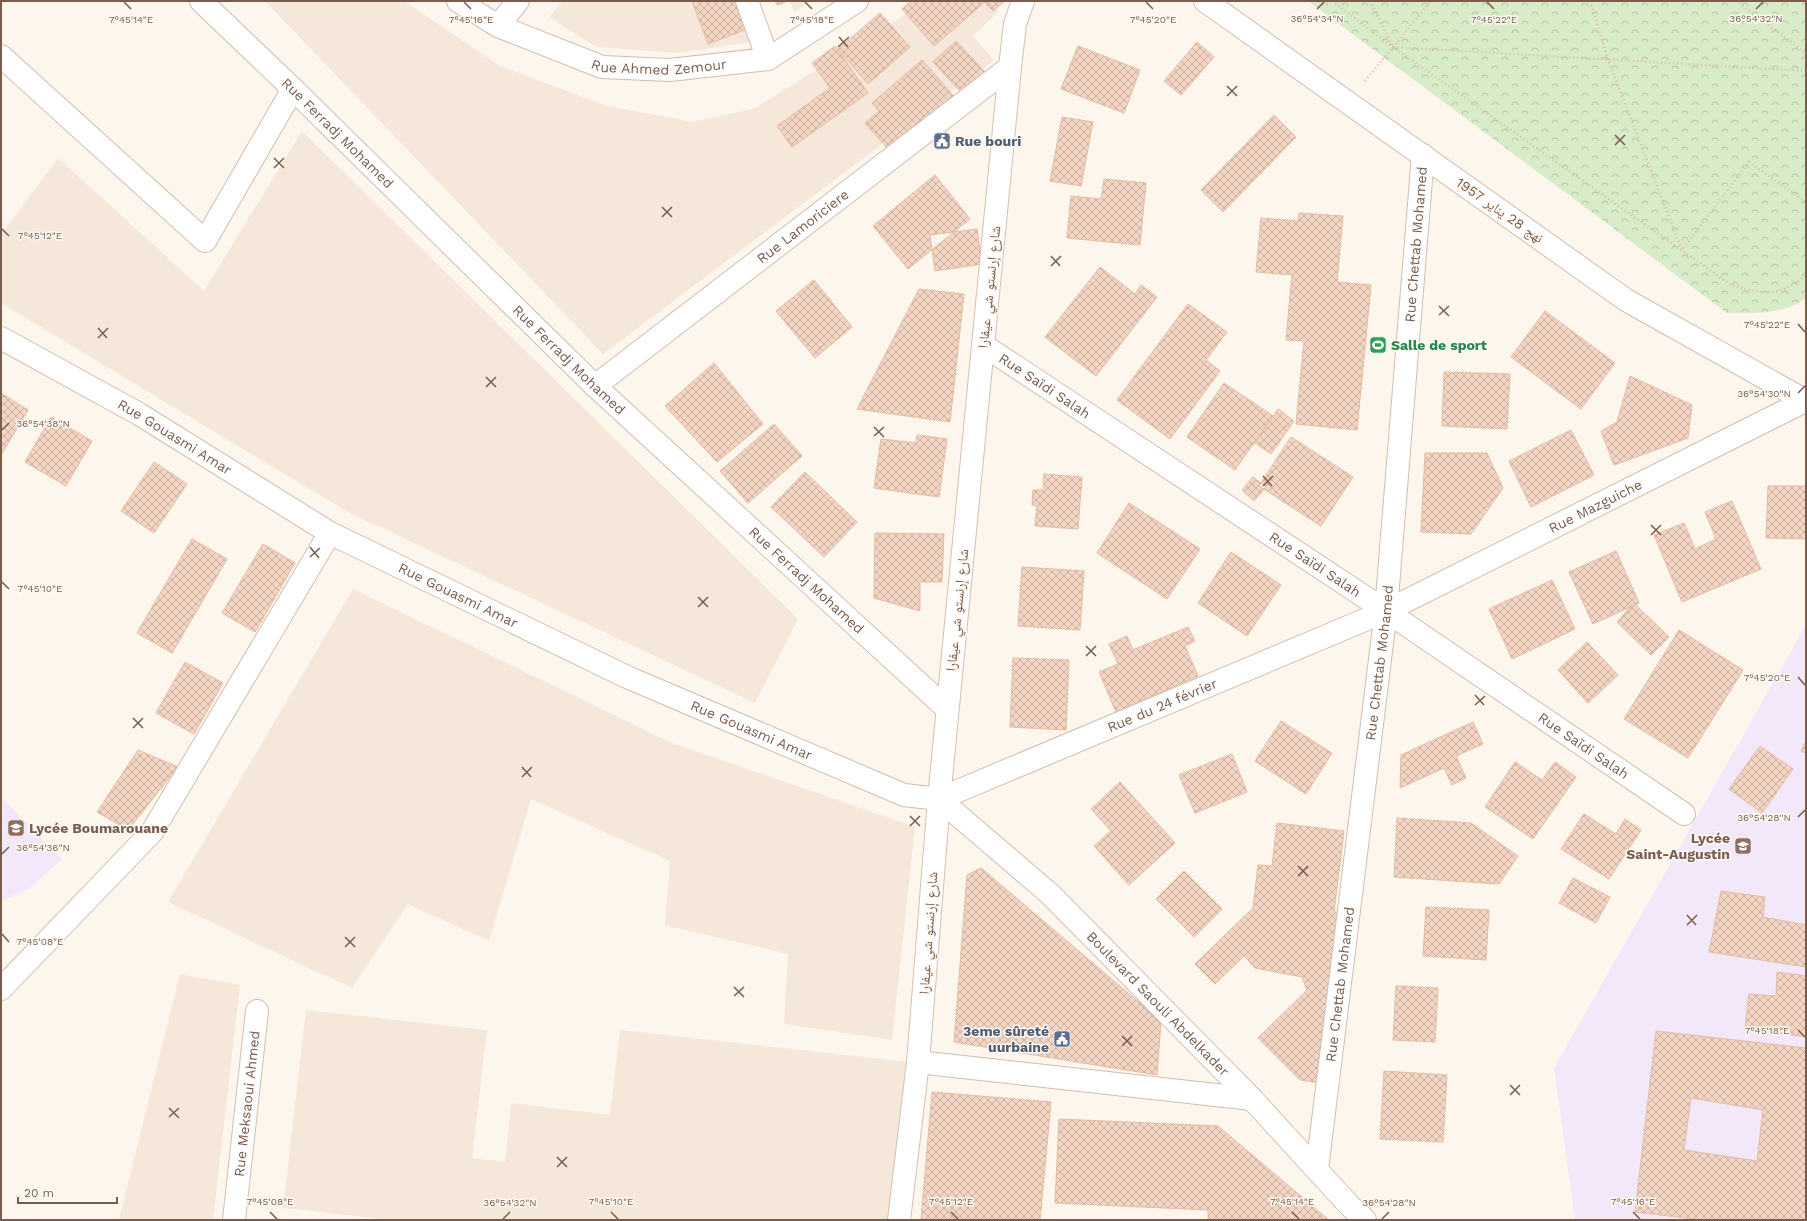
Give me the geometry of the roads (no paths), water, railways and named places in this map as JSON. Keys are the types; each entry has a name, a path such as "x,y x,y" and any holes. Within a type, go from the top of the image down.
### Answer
{"street":[{"name":"Rue Ferradj Mohamed","path":"201,1 294,90 595,386 948,709"},
{"name":"Rue Ahmed Zemour","path":"458,1 498,26 602,67 670,70 768,59 857,1"},
{"path":"498,26 518,1"},
{"path":"747,1 768,59"},
{"name":"شارع إرنستو شي عيفارا","path":"899,1220 918,1062 939,799 1010,67 1015,24 1023,1"},
{"name":"نهج 28 يناير 1957","path":"1205,1 1626,300 1806,401"},
{"path":"1,56 206,241 294,90"},
{"name":"Rue Lamoriciere","path":"595,386 1010,67"},
{"name":"Rue Chettab Mohamed","path":"1317,1169 1386,611 1423,155"},
{"name":"Rue Gouasmi Amar","path":"1,338 139,414 330,533 628,677 904,795 939,799"},
{"name":"Rue Saïdi Salah","path":"983,345 1386,611 1684,814"},
{"name":"Rue Mazguiche","path":"1386,611 1806,401"},
{"path":"1,989 152,832 330,533"},
{"name":"Rue du 24 février","path":"939,799 1386,611"},
{"name":"Boulevard Saouli Abdelkader","path":"939,799 1050,894 1252,1099 1317,1169 1348,1212 1365,1220"},
{"name":"Rue Meksaoui Ahmed","path":"234,1220 257,1011"},
{"path":"918,1062 1252,1099"}],"place":[{"name":"Rue bouri","path":"942,141"},
{"name":"Salle de sport","path":"1378,345"},
{"name":"Lycée Boumarouane","path":"16,828"},
{"name":"Lycée Saint-Augustin","path":"1743,846"},
{"name":"3eme sûreté uurbaine","path":"1062,1039"}]}
